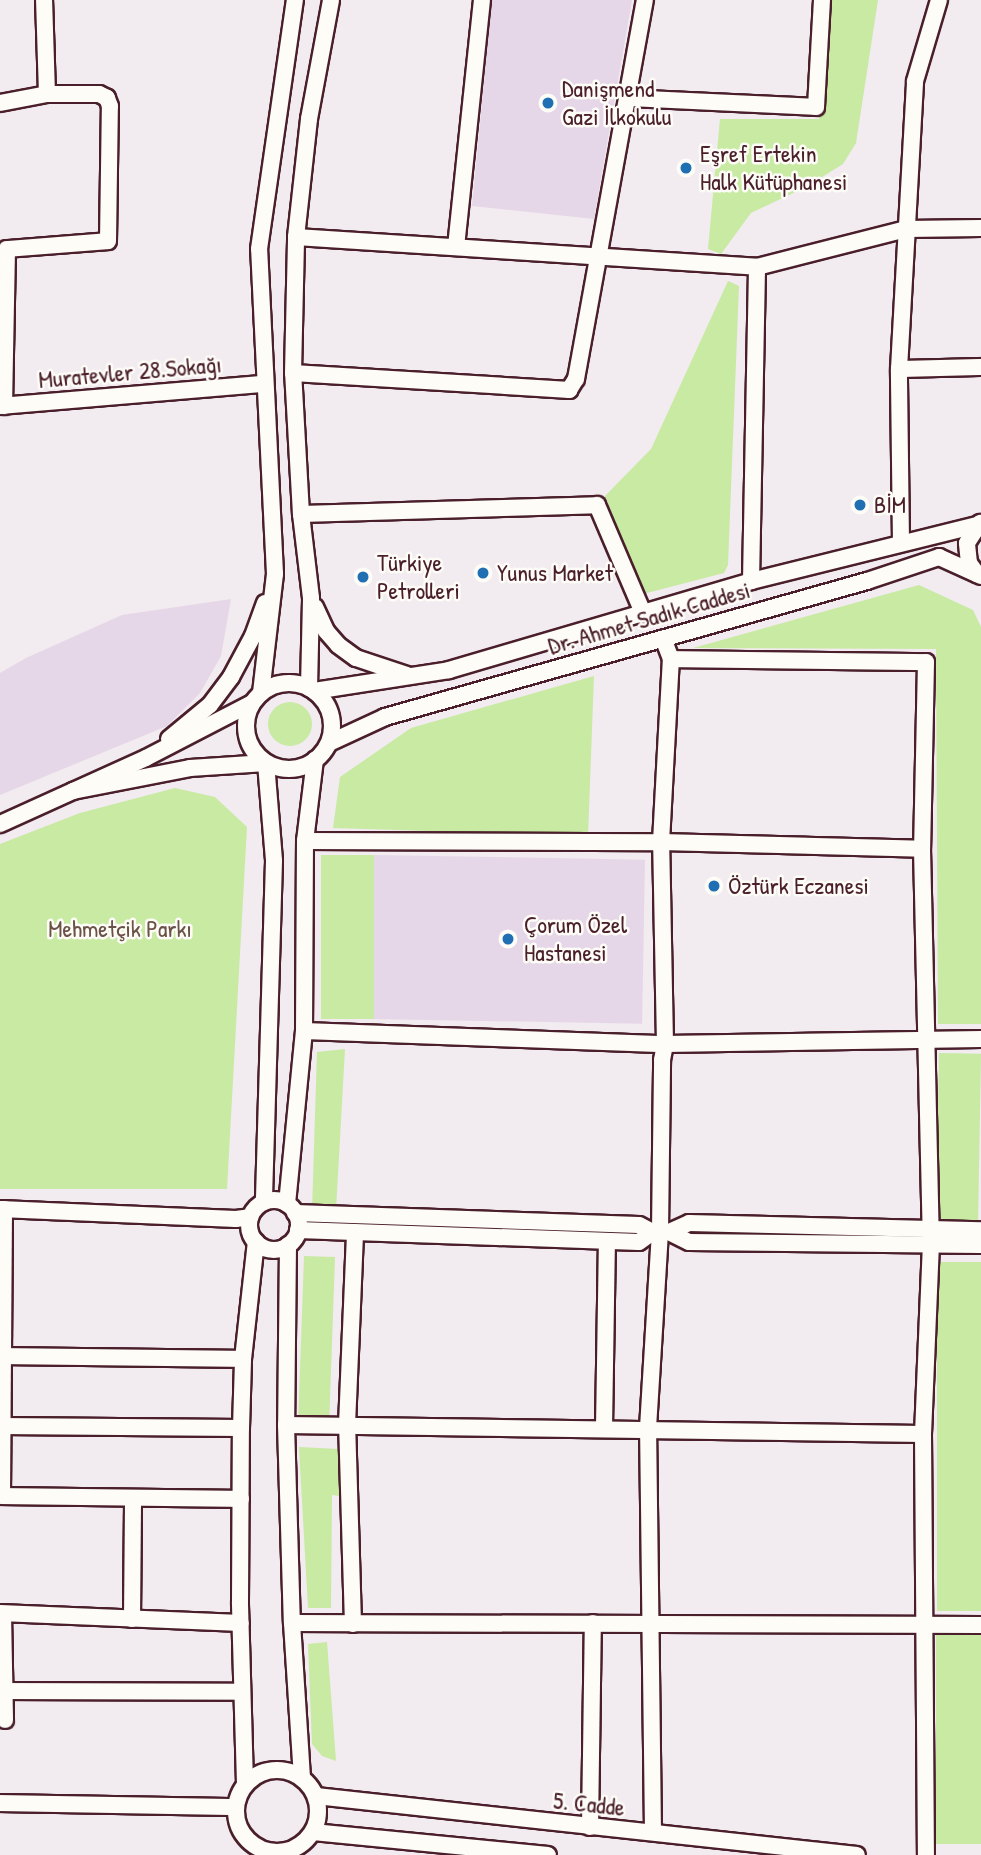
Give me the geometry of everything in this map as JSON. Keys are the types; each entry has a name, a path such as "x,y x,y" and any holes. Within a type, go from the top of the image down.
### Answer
{"street":[{"path":"44,0 47,94"},
{"path":"264,1202 274,860 266,763 251,747 246,725 257,698 275,574 259,249 295,0"},
{"path":"311,690 311,598 301,514 293,373 296,237 309,118 331,0"},
{"path":"456,247 482,0"},
{"path":"293,373 569,390 576,379 645,0"},
{"path":"628,98 816,107 822,0"},
{"path":"901,543 899,369 915,81 939,0"},
{"path":"0,103 47,94 99,94 107,98 110,106 108,241 4,249 2,406"},
{"path":"296,237 757,267 906,229 981,228"},
{"path":"751,582 757,267"},
{"path":"899,369 981,366"},
{"name":"Muratevler 28.Sokağı","path":"2,406 264,384"},
{"path":"301,514 597,505 643,613"},
{"path":"311,690 449,670 751,582 979,524"},
{"path":"979,524 967,543 969,563 979,575"},
{"name":"Dr. Ahmet Sadık Caddesi","path":"329,743 385,717 867,581 939,556 979,575"},
{"path":"146,758 210,705 231,677 253,636 275,574"},
{"path":"311,598 326,631 338,645 356,659 412,677"},
{"path":"653,1832 648,1428 660,1232 662,1059 665,1044 661,842 671,660 663,638"},
{"path":"671,660 926,662 922,849 930,1236 923,1434 926,1855"},
{"path":"0,824 73,791 146,758 279,684 299,685 311,690 322,699 331,720 329,743 315,760 291,769 266,763 190,768 73,791"},
{"path":"298,1230 291,1209 304,1031 305,841 315,760"},
{"path":"305,841 661,842 922,849"},
{"path":"304,1031 665,1044 981,1039"},
{"path":"240,1499 2,1496 2,1209 236,1219 250,1217 264,1202 276,1200 291,1209 639,1225 660,1232"},
{"path":"245,1784 266,1770 290,1771 302,1777 317,1796 319,1808 313,1832 294,1852 248,1848 236,1819 236,1807 245,1784 240,1499 243,1359 256,1242 250,1230 250,1217"},
{"path":"298,1230 639,1242 689,1223 930,1236 981,1245"},
{"path":"298,1230 288,1245 286,1425 292,1623 302,1777"},
{"path":"930,1236 981,1230"},
{"path":"353,1624 347,1425 355,1234"},
{"path":"604,1428 607,1241"},
{"path":"256,1242 272,1250 288,1245"},
{"path":"3,1356 243,1359"},
{"path":"286,1425 648,1428 923,1434"},
{"path":"1,1426 241,1428"},
{"path":"132,1619 133,1498"},
{"path":"5,1720 2,1614 241,1623"},
{"path":"292,1623 981,1625"},
{"path":"590,1827 593,1623"},
{"path":"5,1691 242,1692"},
{"name":"5. Cadde","path":"317,1796 857,1855"},
{"path":"0,1803 236,1807"},
{"path":"313,1832 392,1847 548,1855"}],"shaded area":[{"name":"Danişmend Gazi İlkokulu","path":"492,0 632,0 594,219 472,206"},
{"path":"231,599 221,656 200,693 167,726 0,795 0,673 26,658 122,615"},
{"name":"Çorum Özel Hastanesi","path":"374,855 645,860 642,1024 371,1019"}],"green space":[{"path":"831,0 878,0 856,143 843,164 806,187 751,213 721,254 708,249 720,119 819,119"},
{"path":"728,281 739,286 728,565 724,573 643,594 605,496 651,449"},
{"path":"919,585 973,610 981,627 981,1024 938,1024 936,649 693,648"},
{"path":"594,676 588,836 333,828 340,777 411,728"},
{"path":"290,702 305,709 312,724 305,739 290,746 275,739 268,724 275,709"},
{"name":"Mehmetçik Parkı","path":"175,788 215,797 247,827 227,1189 0,1189 0,844 80,813"},
{"path":"321,855 374,855 374,1019 321,1019"},
{"path":"345,1049 336,1210 312,1211 317,1052"},
{"path":"939,1053 981,1054 978,1222 936,1221"},
{"path":"304,1256 335,1257 329,1418 298,1417"},
{"path":"937,1262 981,1262 981,1611 937,1611"},
{"path":"299,1447 339,1449 340,1496 332,1495 331,1608 308,1608"},
{"path":"936,1635 981,1635 981,1844 936,1844"},
{"path":"327,1642 336,1761 322,1756 312,1744 308,1644"}],"place":[{"name":"Danişmend Gazi İlkokulu","path":"548,103"},
{"name":"Eşref Ertekin Halk Kütüphanesi","path":"686,168"},
{"name":"BİM","path":"860,505"},
{"name":"Yunus Market","path":"483,573"},
{"name":"Türkiye Petrolleri","path":"363,577"},
{"name":"Öztürk Eczanesi","path":"714,886"},
{"name":"Çorum Özel Hastanesi","path":"508,939"}]}
